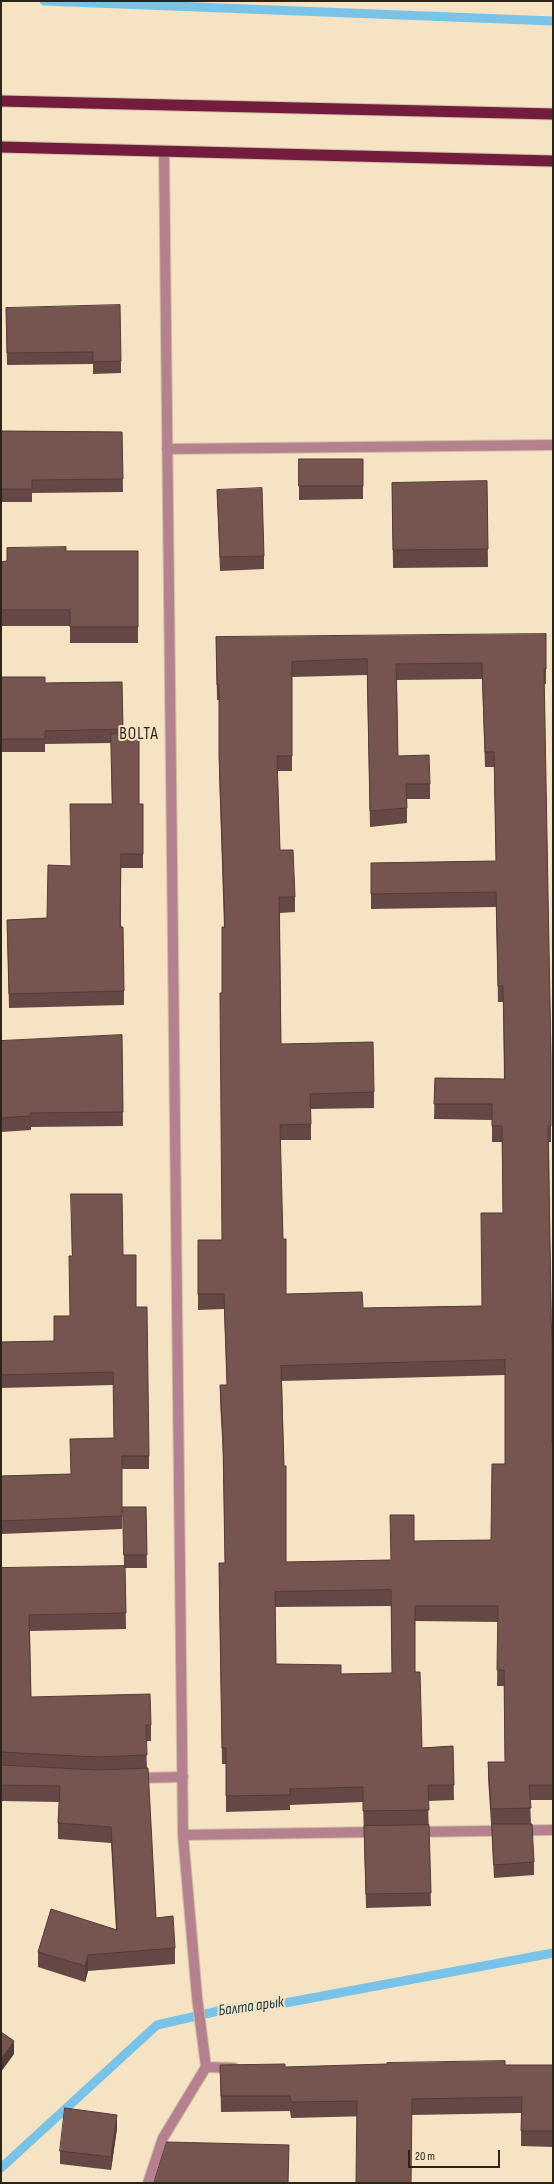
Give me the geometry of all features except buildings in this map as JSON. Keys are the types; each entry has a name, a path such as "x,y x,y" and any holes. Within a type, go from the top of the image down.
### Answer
{"highway":[{"path":"1,101 553,114"},
{"path":"1,147 553,161"}],"street":[{"path":"148,2183 163,2138 206,2067 197,1997 183,1835 164,151"},
{"path":"167,449 553,445"},
{"path":"128,1778 183,1777"},
{"path":"404,1832 553,1830"},
{"path":"183,1835 388,1832"},
{"path":"206,2067 245,2068"}],"waterway":[{"path":"44,1 553,21"},
{"name":"Балта арык","path":"1,2168 157,2025 227,2009 285,2003 553,1953"}],"district":[{"name":"BOLTA","path":"139,735"}]}
